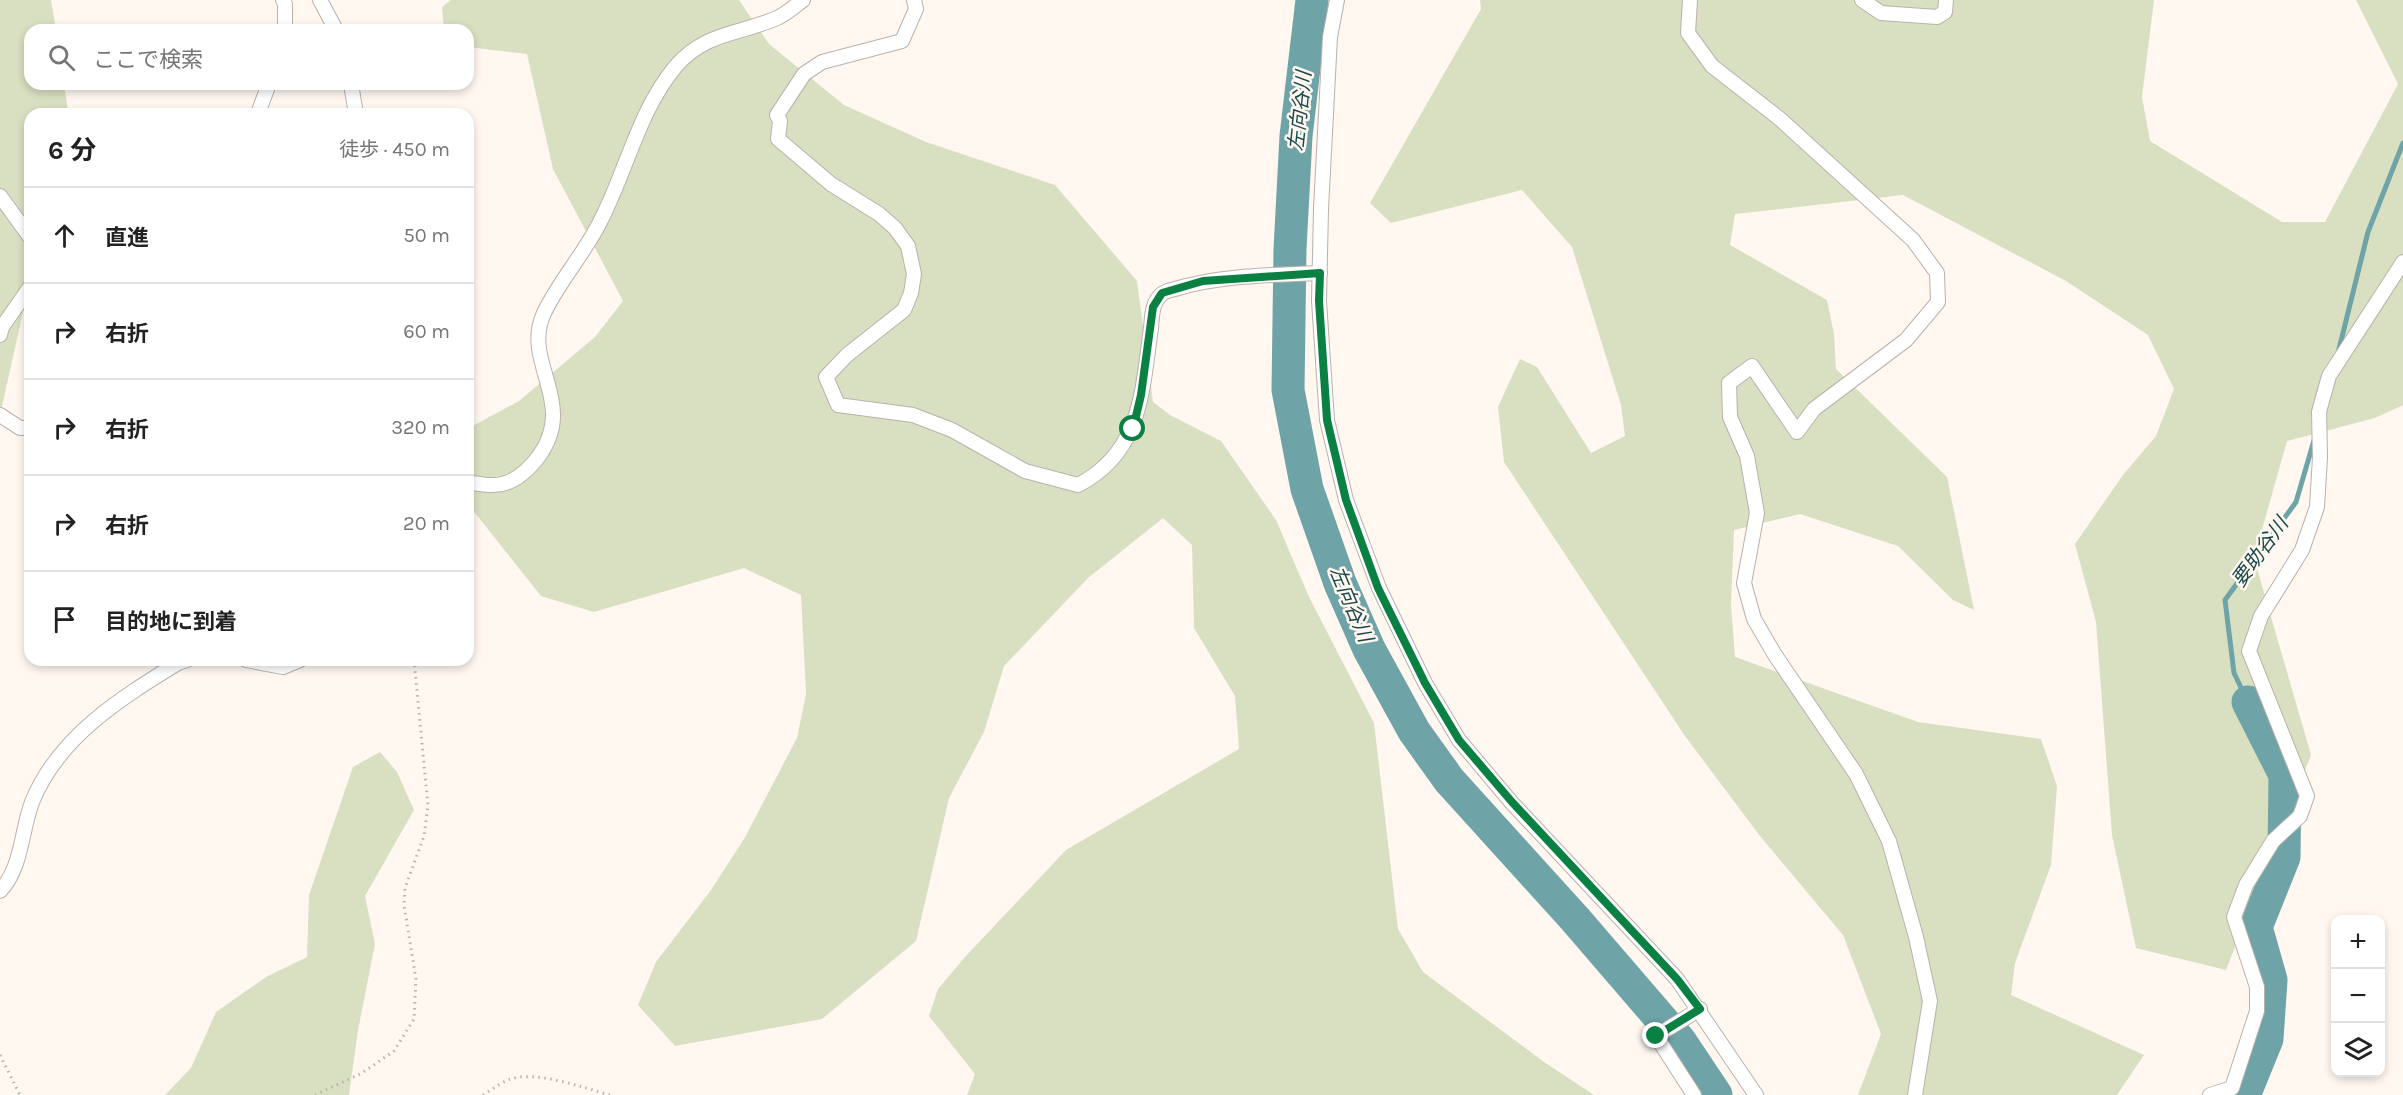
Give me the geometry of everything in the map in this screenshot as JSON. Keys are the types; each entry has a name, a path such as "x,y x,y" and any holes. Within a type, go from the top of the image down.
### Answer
{"street":[{"path":"283,0 285,24"},
{"path":"320,0 333,24"},
{"path":"474,484 492,485 515,481 534,463 549,443 554,402 537,340 543,314 601,221 657,92 678,64 708,40 779,18 803,0"},
{"path":"914,0 916,9 902,41 822,62 804,74 777,115 780,121 778,139 831,184 879,214 895,228 908,246 914,274 911,293 904,310 847,355 826,378 838,405 913,415 952,430 1025,471 1078,485 1095,476 1119,452 1133,429 1141,395 1153,307 1162,293 1203,281 1320,273"},
{"path":"1337,0 1330,48 1321,209 1319,301 1327,420 1346,500 1378,588 1425,683 1459,740 1512,802 1677,979 1700,1009 1756,1095"},
{"path":"1690,0 1688,33 1712,66 1780,118 1912,240 1937,273 1938,302 1906,340 1814,410 1797,432 1752,366 1730,383 1730,417 1747,456 1757,513 1744,583 1754,619 1775,655 1856,774 1889,841 1916,937 1930,1001 1915,1095"},
{"path":"1862,0 1881,13 1937,17 1945,12 1946,0"},
{"path":"260,108 267,90"},
{"path":"352,90 355,108"},
{"path":"0,196 24,229"},
{"path":"2210,1095 2232,1088 2257,1011 2257,987 2234,917 2246,885 2273,841 2300,816 2307,796 2249,651 2261,616 2302,550 2317,507 2320,457 2319,412 2329,376 2403,261"},
{"path":"0,335 2,327 24,296"},
{"path":"0,415 20,428 24,428"},
{"path":"0,891 11,879 32,803 48,771 71,741 122,697 173,666"},
{"path":"1694,1095 1656,1036 1700,1009"}],"path":[{"path":"315,1095 362,1073 393,1051 414,1019 416,979 404,905 405,888 424,836 428,806 415,666"},
{"path":"0,1055 20,1095"},
{"path":"483,1095 510,1079 535,1077 610,1095"}],"green space":[{"path":"0,0 51,0 55,24 24,24 24,90 65,90 68,108 24,108 24,308 0,415"},
{"path":"451,0 739,0 769,44 844,105 926,142 1055,185 1137,281 1153,402 1170,415 1221,441 1276,520 1309,597 1374,723 1398,929 1423,972 1544,1062 1594,1095 967,1095 975,1074 929,1016 938,989 965,957 1066,850 1239,749 1235,696 1194,628 1192,545 1163,518 1088,578 1004,666 984,732 949,798 916,941 822,1019 675,1046 638,1005 656,962 711,890 744,839 797,738 806,694 801,595 744,568 594,612 541,596 474,512 474,425 519,401 595,337 623,301 553,169 527,54 474,48 474,24 443,24 442,7"},
{"path":"1480,0 2154,0 2142,97 2150,141 2282,222 2325,222 2398,84 2356,0 2403,0 2403,405 2375,418 2287,441 2254,558 2311,755 2226,970 2136,948 2112,835 2096,622 2075,544 2123,475 2156,436 2174,389 2148,335 2066,281 1903,195 1735,214 1730,245 1827,300 1834,334 1836,369 1947,477 1974,610 1953,600 1898,546 1800,514 1734,530 1731,604 1735,657 1918,722 2041,739 2057,786 2051,865 2015,963 2011,995 2144,1055 2117,1095 1858,1095 1881,1034 1843,935 1760,836 1685,736 1504,462 1498,407 1520,359 1537,367 1591,453 1625,436 1621,405 1572,247 1522,190 1391,223 1370,203 1481,9"},
{"path":"380,752 397,772 414,810 365,896 375,944 358,1030 349,1095 165,1095 191,1068 216,1012 266,977 307,957 309,895 353,767"}],"waterway":[{"name":"左向谷川","path":"1312,0 1296,136 1290,249 1288,390 1307,489 1340,583 1369,649 1414,731 1449,780 1575,919 1680,1041 1716,1095"},
{"name":"要助谷川","path":"2338,353 2368,232 2403,143"},
{"name":"要助谷川","path":"2248,702 2234,673 2225,600 2296,502 2315,437"},
{"name":"要助谷川","path":"2242,1095 2245,1093 2267,1039 2271,980 2256,927 2284,857 2285,775 2248,702"}],"route":[{"path":"1133,429 1141,395 1153,307 1162,293 1203,281 1320,273 1319,301 1327,420 1346,500 1378,588 1425,683 1459,740 1512,802 1677,979 1700,1009 1656,1036"}]}
